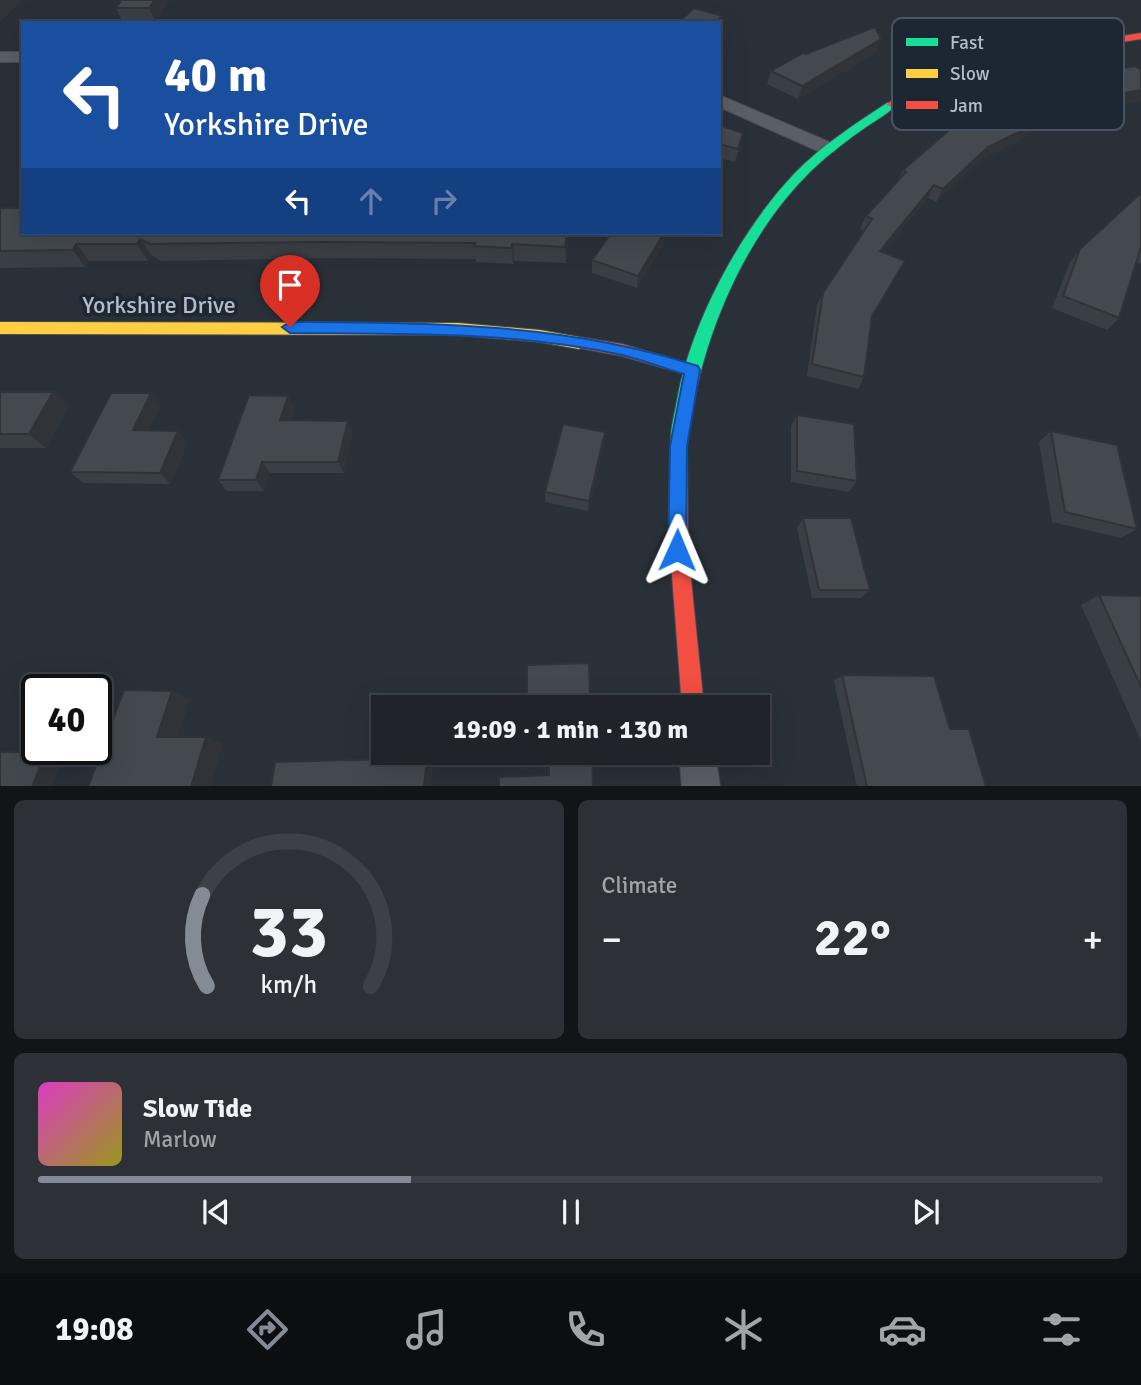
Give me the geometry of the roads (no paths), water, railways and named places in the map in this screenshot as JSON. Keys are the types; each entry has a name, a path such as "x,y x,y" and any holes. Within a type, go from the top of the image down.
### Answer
{"street":[{"path":"0,57 21,57"},
{"path":"721,101 827,148"},
{"path":"692,695 677,550 679,446 692,370 707,329 751,239 795,180 827,148 892,104"},
{"name":"Yorkshire Drive","path":"0,328 458,329 540,336 609,347 692,370"},
{"path":"699,765 701,786"}]}
